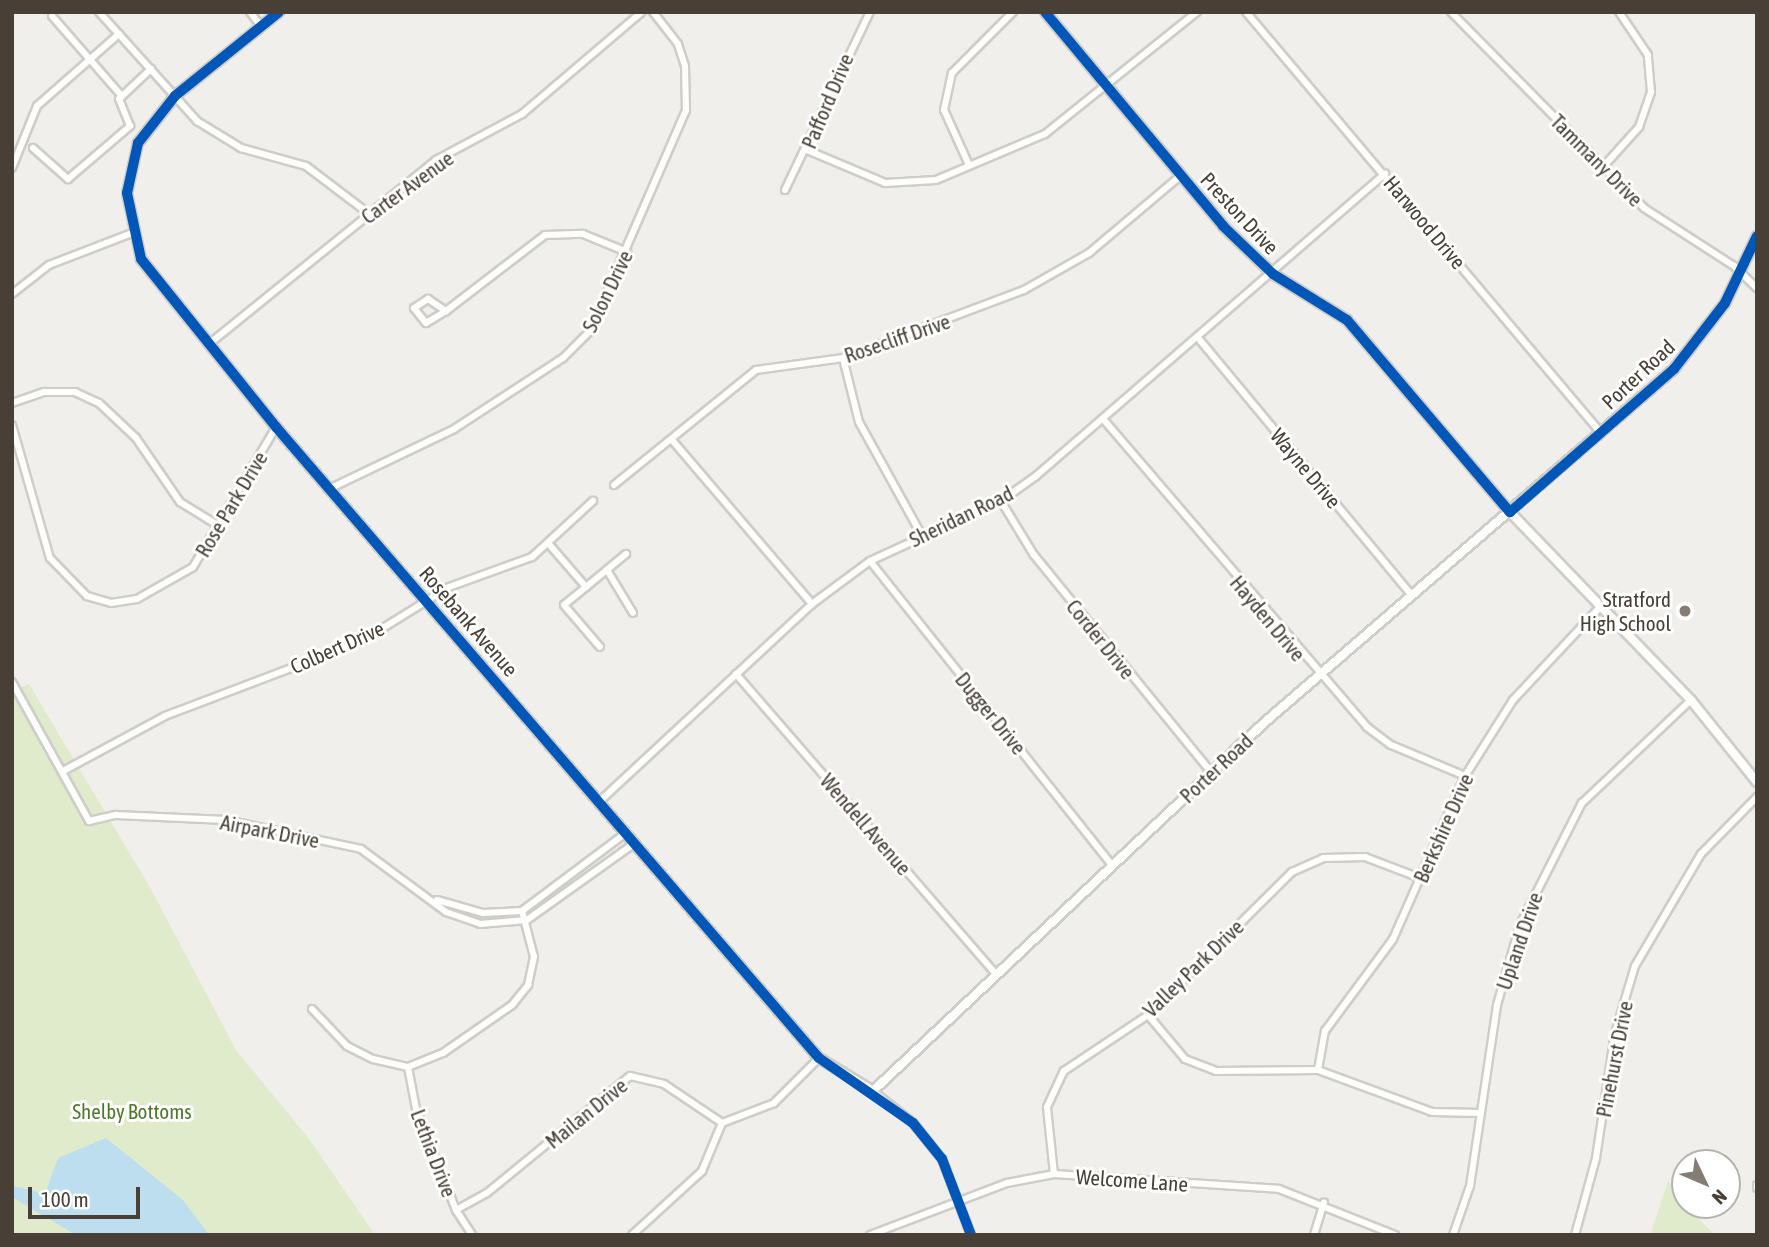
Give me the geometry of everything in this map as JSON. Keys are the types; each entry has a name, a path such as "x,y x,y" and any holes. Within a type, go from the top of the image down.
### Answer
{"street":[{"path":"99,12 175,96 218,136 306,166 368,213"},
{"path":"250,12 261,26"},
{"name":"Rosebank Avenue","path":"279,12 175,96 138,143 127,193 132,233 154,281 276,428 331,488 819,1058 873,1091 913,1123 942,1159 960,1200 971,1235"},
{"name":"Carter Avenue","path":"209,344 436,160 522,114 642,12"},
{"name":"Solon Drive","path":"331,488 454,429 574,349 601,313 686,110 685,66 678,44 653,12"},
{"name":"Pafford Drive","path":"785,190 807,150 870,12"},
{"path":"969,165 944,110 952,73 1013,12"},
{"name":"Preston Drive","path":"1045,12 1180,176 1273,274 1347,320 1510,512 1691,700 1757,782"},
{"path":"807,150 885,183 936,180 1045,134 1198,12"},
{"name":"Harwood Drive","path":"1246,12 1602,434"},
{"name":"Tammany Drive","path":"1451,12 1603,167 1671,229 1741,271 1757,288"},
{"path":"1603,167 1639,127 1651,92 1648,55 1619,12"},
{"path":"33,148 68,179 130,126 121,95 51,16"},
{"path":"14,164 37,106 118,34"},
{"path":"121,95 151,69"},
{"name":"Sheridan Road","path":"600,801 812,604 870,561 921,534 1001,500 1104,420 1385,174"},
{"name":"Rosecliff Drive","path":"614,485 756,370 843,358 1063,270 1180,176"},
{"path":"446,312 428,299 414,309 426,323 446,312 545,234 570,231 627,252"},
{"path":"12,294 50,265 132,233"},
{"name":"Porter Road","path":"873,1091 1211,772 1317,677 1602,434 1690,351 1741,271 1757,236"},
{"name":"Wayne Drive","path":"1199,339 1412,596"},
{"path":"843,358 859,422 921,534"},
{"path":"12,403 54,392 99,403 136,438 180,502 219,526"},
{"name":"Hayden Drive","path":"1104,420 1317,677 1391,745 1465,776"},
{"name":"Rose Park Drive","path":"12,425 50,558 87,596 111,603 166,585 193,566 276,428"},
{"path":"672,440 812,604"},
{"name":"Corder Drive","path":"1001,500 1034,555 1211,772"},
{"name":"Colbert Drive","path":"65,770 186,706 362,641 449,587 506,570 548,543 593,501"},
{"path":"548,543 586,587"},
{"path":"600,648 564,605 626,554"},
{"name":"Dugger Drive","path":"870,561 1112,865"},
{"path":"607,570 634,613"},
{"name":"Berkshire Drive","path":"1318,1070 1325,1031 1383,956 1465,776 1513,700 1601,606"},
{"name":"Wendell Avenue","path":"736,674 996,974"},
{"path":"12,682 65,770"},
{"name":"Upland Drive","path":"1453,1235 1470,1186 1497,1005 1520,925 1555,849 1583,803 1691,700"},
{"name":"Airpark Drive","path":"65,770 89,821 116,815 226,820 347,846 437,900 483,913 522,911"},
{"name":"Pinehurst Drive","path":"1575,1235 1596,1158 1615,1033 1635,966 1701,854 1757,797"},
{"path":"312,1009 347,1046 408,1067 443,1053 512,1005 528,985 534,957 527,920 522,911 626,833"},
{"path":"527,920 635,843"},
{"name":"Valley Park Drive","path":"1054,1174 1047,1107 1064,1071 1147,1015 1292,872 1323,858 1365,857 1420,878"},
{"name":"Airpark Drive","path":"437,900 446,912 480,924 527,920"},
{"path":"1147,1015 1185,1059 1216,1071 1318,1070 1432,1112 1480,1113"},
{"path":"632,1235 702,1171 722,1123 774,1102 819,1058"},
{"name":"Lethia Drive","path":"408,1067 416,1109 456,1210 472,1235"},
{"name":"Mailan Drive","path":"456,1210 487,1194 630,1076 664,1084 722,1123"},
{"name":"Welcome Lane","path":"870,1235 960,1200 1054,1174 1279,1189 1324,1202 1395,1235"},
{"path":"1314,1235 1324,1202"}],"green space":[{"name":"Shelby Bottoms","path":"29,684 151,889 236,1050 310,1140 375,1235 12,1235 12,691"},
{"path":"1668,1181 1671,1185 1671,1219 1699,1219 1715,1235 1650,1235"}],"water":[{"path":"106,1138 183,1200 209,1235 76,1235 12,1197 12,1186 36,1191 43,1199 58,1158"}],"cycle path":[{"path":"279,12 175,96 138,143 127,193 141,259 276,427 819,1058 913,1123 942,1159 971,1235"},
{"path":"1045,12 1223,226 1273,274 1347,320 1510,512 1674,369 1725,303 1757,236"}],"place":[{"name":"Stratford High School","path":"1685,611"}]}
